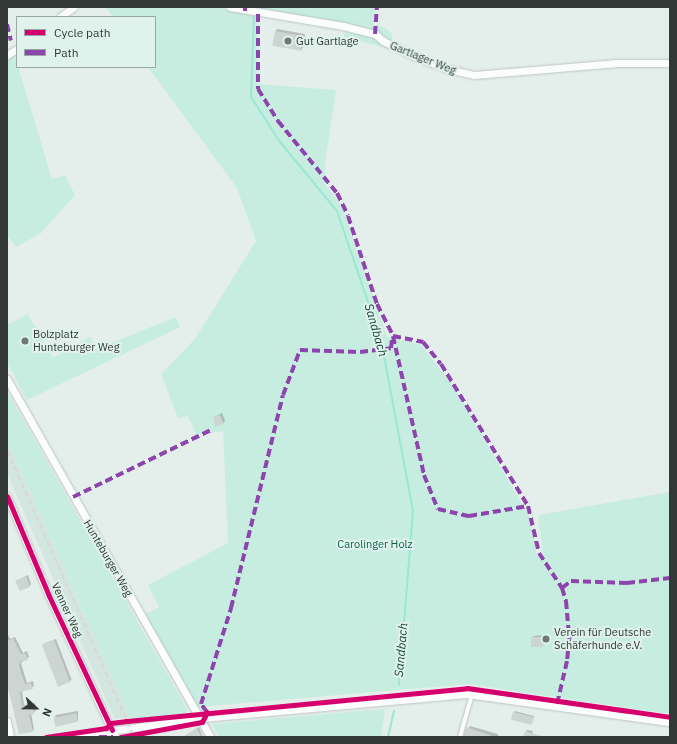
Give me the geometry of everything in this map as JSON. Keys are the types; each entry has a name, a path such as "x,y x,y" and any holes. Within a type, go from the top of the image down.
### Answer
{"street":[{"path":"61,16 74,7"},
{"name":"Gartlager Weg","path":"230,7 258,14 315,21 375,34 383,41 414,56 448,69 474,75 617,63 670,63"},
{"path":"7,55 16,50"},
{"name":"Hunteburger Weg","path":"7,379 210,737"},
{"name":"Venner Weg","path":"7,496 49,596 114,734"},
{"path":"68,737 114,734 199,718 472,694 670,722"},
{"path":"7,721 10,737"}],"lane":[{"path":"460,737 472,694"}],"shaded area":[{"path":"7,439 130,717 115,719 65,607 61,602 61,596 7,474"}],"green space":[{"name":"Carolinger Holz","path":"106,7 217,7 257,17 257,84 336,90 325,164 325,184 342,206 387,337 422,345 458,394 530,518 537,556 543,556 538,515 670,492 670,714 468,684 198,707 143,616 159,607 148,585 228,543 223,431 197,435 188,416 178,418 161,374 195,339 256,241 237,188 149,68 156,68 156,16 112,16"},
{"path":"249,7 375,7 373,31"},
{"path":"377,24 391,32 394,50 344,37 345,28 374,36"},
{"path":"14,53 16,68 19,68 52,179 65,175 75,195 41,233 16,247 7,235 7,58"},
{"path":"28,314 53,358 90,337 96,349 176,317 180,327 27,400 7,363 7,325"},
{"path":"7,391 187,709 186,713 143,720 130,717 7,439"},
{"path":"385,709 381,737 219,737 212,724"}],"building":[{"name":"Gut Gartlage","path":"275,31 304,36 301,51 272,46"},
{"path":"220,415 224,424 215,427 213,417"},
{"path":"26,576 30,587 20,591 15,581"},
{"name":"Verein für Deutsche Schäferhunde e.V.","path":"531,637 544,637 544,647 531,647"},
{"path":"13,638 21,654 25,653 28,660 20,662 19,666 25,684 31,683 33,689 20,692 22,706 33,705 34,714 29,715 33,732 19,734 7,684 7,641"},
{"path":"54,640 70,682 58,687 42,645"},
{"path":"513,712 533,717 531,725 511,720"},
{"path":"76,713 78,722 56,727 54,718"},
{"path":"466,727 492,736 492,737 463,737"},
{"path":"196,728 202,737 183,737"},
{"path":"525,731 541,736 541,737 523,737"}],"waterway":[{"name":"Sandbach","path":"254,13 251,97 280,142 337,211 381,340 413,511 399,684"},
{"name":"Sandbach","path":"388,737 394,711"}],"railway":[{"path":"7,450 134,737"}],"marked path":[{"path":"375,34 377,7"},
{"path":"258,14 258,89 278,121 337,193 348,216 377,304 393,336 424,475 438,509 469,516 528,506"},
{"path":"7,24 11,41"},
{"path":"393,336 423,342 441,364 528,506 539,553 562,588 566,601 569,639 567,661 557,704"},
{"path":"206,715 207,712 201,704 231,608 283,395 300,350 360,352 391,348 392,340"},
{"path":"73,497 211,430"},
{"path":"562,588 571,581 627,583 670,578"},
{"path":"99,737 113,737"}],"cycle path":[{"path":"7,496 49,596 112,730"},
{"path":"46,737 106,728 111,723 127,721 467,688 670,717"},
{"path":"121,737 202,722 207,712"}],"place":[{"name":"Gut Gartlage","path":"288,41"},
{"name":"Bolzplatz Hunteburger Weg","path":"25,341"},
{"name":"Verein für Deutsche Schäferhunde e.V.","path":"546,639"}]}
